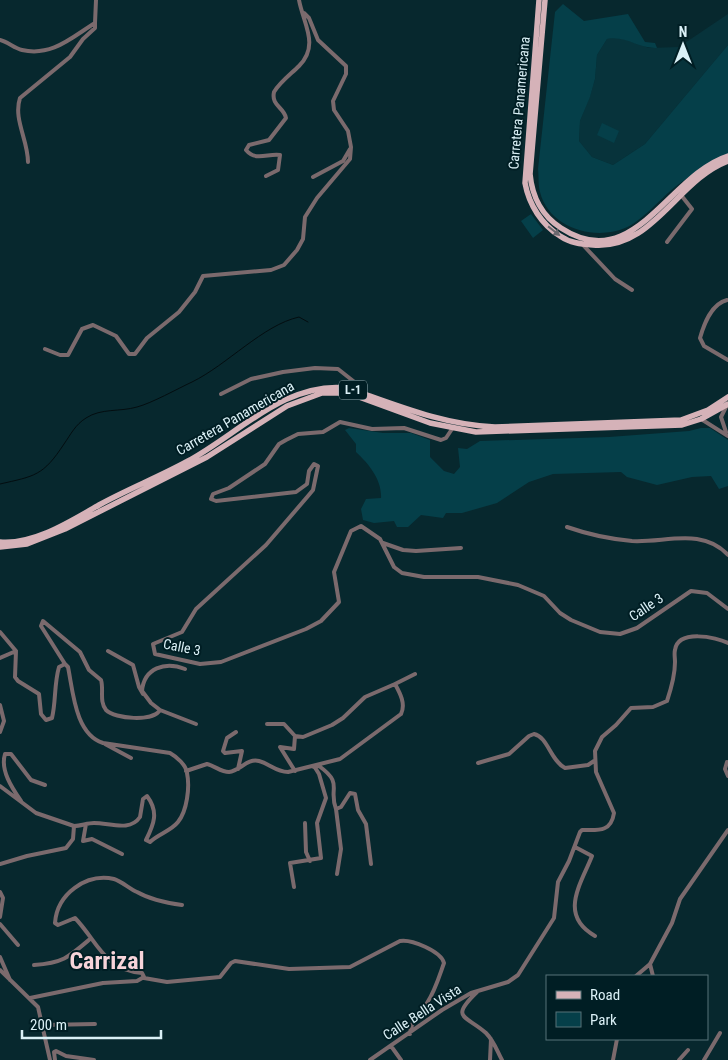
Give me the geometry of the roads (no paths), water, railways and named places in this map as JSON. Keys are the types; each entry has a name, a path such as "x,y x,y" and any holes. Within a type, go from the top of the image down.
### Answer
{"main road":[{"name":"Carretera Panamericana","path":"539,0 526,158 526,191 534,208 548,227 566,240 582,245 609,246 629,240 638,235 701,176 715,166 728,161"},
{"name":"Carretera Panamericana","path":"544,0 530,174 535,197 554,223 571,234 585,239 602,241 622,237 636,229 698,170 715,160 728,156"},
{"name":"Carretera Panamericana","path":"1,543 33,537 62,525 186,462 284,400 302,392 333,386 347,388 431,417 477,426 495,427 681,420 708,410 728,397"},
{"name":"Carretera Panamericana","path":"1,543 27,544 65,529 188,467 287,406 322,393 348,393 452,428 476,432 682,424 701,419 727,405"}],"street":[{"path":"28,162 28,148 18,116 20,98 70,57 83,39 96,28 96,0"},
{"path":"266,176 278,170 280,155 253,156 246,150 249,146 269,140 286,118 285,114 276,106 273,97 276,89 308,57 308,31 299,0"},
{"path":"45,349 60,355 68,355 82,328 93,325 116,336 129,354 135,354 147,338 180,312 195,292 203,276 271,270 284,265 293,255 302,239 302,225 305,217 317,198 350,159 351,148 348,131 333,106 334,98 346,74 346,66 318,40 309,18 304,13"},
{"path":"0,40 22,50 46,49 70,42 95,23"},
{"path":"313,176 343,161 351,148"},
{"path":"667,242 692,209 680,195"},
{"path":"582,245 615,279 632,290"},
{"path":"727,300 716,304 703,326 700,338 704,346 728,360"},
{"path":"221,394 251,379 315,368 338,369 357,384 362,393"},
{"path":"727,405 721,417 727,435"},
{"path":"701,419 727,435"},
{"name":"Calle 3","path":"452,428 446,438 441,440 404,428 372,429 340,422 323,432 298,434 279,444 265,464 229,488 213,494 211,499 216,501 296,492 307,484 308,471 314,464 318,466 314,490 266,545 196,609 182,632 153,644 153,652 163,658 182,662 200,664 221,662 321,622 339,602 334,572 342,549 354,529 361,526 383,543 394,566 402,573 424,577 478,577 518,585 544,596 560,613 571,620 600,632 620,634 637,628 691,591 707,593 728,609"},
{"path":"567,527 586,534 629,540 645,541 671,537 691,538 712,542 728,555"},
{"path":"383,543 403,550 416,551 461,548"},
{"path":"131,758 91,735 79,717 68,667 41,626 43,622 80,652 89,670 101,680 102,702 111,714 140,718 152,717 160,710"},
{"path":"0,632 16,651 15,677 18,681 39,694 41,714 46,720 52,718 53,696 59,667 65,664"},
{"path":"478,763 509,754 529,736 534,734 542,738 553,759 565,768 588,765 594,761 598,743 628,710 637,706 653,707 667,701 675,663 675,648 679,643 697,636 708,636 728,643"},
{"path":"0,658 16,651"},
{"path":"108,651 133,665 139,687 144,695 160,710 196,724"},
{"path":"144,695 143,682 152,670 164,666 185,669"},
{"path":"267,724 284,724 295,736 303,738 343,718 365,697 415,674"},
{"path":"186,771 207,764 222,771 234,771 251,761 258,760 282,772 295,771 346,756 401,714 403,710 402,699 395,684"},
{"path":"0,705 4,721 0,732"},
{"path":"236,732 227,738 223,751 225,753 242,751 238,769"},
{"path":"295,736 294,749 280,747 295,771"},
{"path":"0,786 36,812 74,826 86,824 131,824 140,817 143,800 147,796 155,816 154,824 146,840 150,842 172,828 181,818 186,800 186,771 179,759 170,753 103,743"},
{"path":"24,805 2,772 1,764 5,754 11,754 31,780 45,785"},
{"name":"Calle Bella Vista","path":"370,1060 442,1010 480,990 508,982 518,975 554,918 558,882 582,830 602,830 607,828 613,819 614,813 599,781 594,761"},
{"path":"727,762 725,770 728,776"},
{"path":"314,766 319,766 332,777 335,785 334,798 341,849 337,874"},
{"path":"294,887 290,863 321,858 318,823 326,798 319,774 314,766"},
{"path":"336,809 341,807 350,793 355,794 358,810 366,824 371,864"},
{"path":"304,823 306,852 310,861"},
{"path":"86,824 83,841 92,839 122,854"},
{"path":"0,864 66,848 73,839 74,826"},
{"path":"637,975 650,964 672,923 680,900 728,830"},
{"path":"574,848 592,856 577,889 575,911 582,926 595,936"},
{"path":"144,978 145,975 142,972 130,971 112,962 90,939 75,918 58,925 55,922 66,896 76,885 105,878 114,879 148,897 164,902 182,904"},
{"path":"0,892 3,895 0,917"},
{"path":"0,924 18,945"},
{"path":"34,965 54,964 66,959 90,939"},
{"path":"30,998 103,983 137,981 144,978 167,982 220,977 231,963 235,962 289,969 350,967 400,941 407,940 438,954 444,963 436,987 427,1005 411,1025 410,1034"},
{"path":"0,957 11,982"},
{"path":"650,964 653,975"},
{"path":"0,970 38,1007 44,1025 50,1060"},
{"path":"480,990 466,1001 463,1007 463,1014 469,1023 491,1038 502,1060"},
{"path":"44,1025 59,1023 96,1024"},
{"path":"704,1060 720,1033"},
{"path":"490,1060 491,1038"},
{"path":"613,1060 617,1040"},
{"path":"391,1046 401,1060"},
{"path":"679,1060 688,1050"},
{"path":"54,1060 55,1051 66,1056 94,1060"}],"waterway":[{"path":"0,484 22,479 44,469 57,455 76,427 92,415 104,411 137,407 150,402 205,375 272,328 299,317 308,322"}],"district":[{"name":"Carrizal","path":"107,961"}]}
